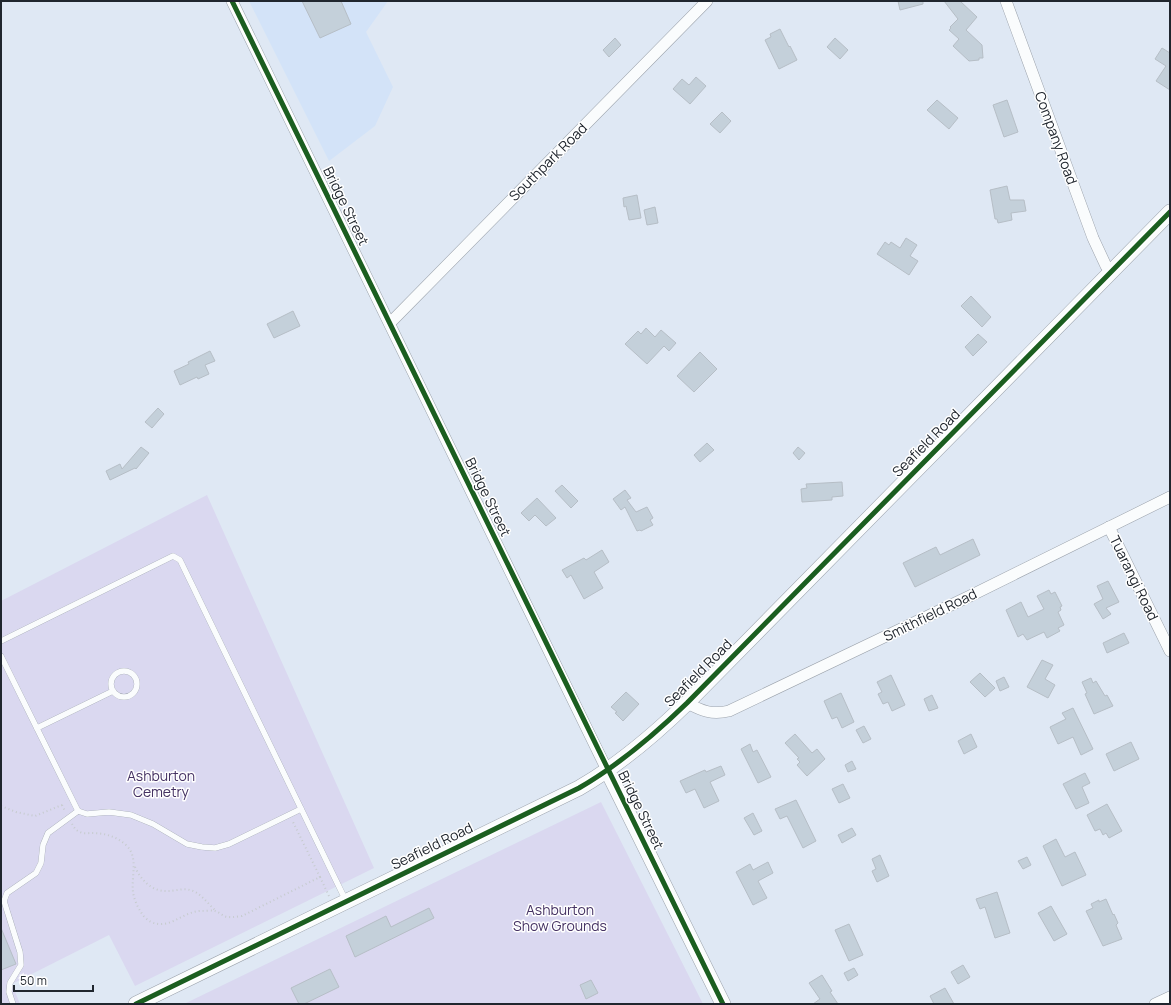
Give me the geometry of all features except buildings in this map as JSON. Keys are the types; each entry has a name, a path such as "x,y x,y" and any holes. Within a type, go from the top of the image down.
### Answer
{"street":[{"name":"Bridge Street","path":"232,1 607,770 723,1004"},
{"name":"Southpark Road","path":"390,323 706,1"},
{"name":"Company Road","path":"1006,1 1093,238 1106,266 1112,271"},
{"name":"Seafield Road","path":"136,1004 579,788 607,770 647,740 686,703 1170,212"},
{"name":"Smithfield Road","path":"686,703 704,711 720,713 729,711 970,596 1170,497"},
{"name":"Tuarangi Road","path":"1109,527 1170,651"},
{"path":"1155,1004 1170,997"}],"lane":[{"path":"1,641 172,556 180,560 301,809 340,904"},
{"path":"1,656 78,811 87,814 109,812 131,814 153,824 187,844 215,848 229,844 301,809"},
{"path":"124,671 133,674 136,677 138,686 131,696 127,698 119,696 113,691 111,682 116,674 124,671"},
{"path":"37,728 113,691"},
{"path":"13,1004 9,992 10,983 21,965 20,952 4,901 7,892 36,873 41,863 43,845 48,833 56,825 78,811"}],"path":[{"path":"1,806 16,812 35,816 72,800"},
{"path":"62,805 74,828 79,832 108,835 124,843 131,851 134,866 133,884 135,900 142,913 150,922 167,924 174,922 184,915 192,912 216,911"},
{"path":"289,815 320,877 340,904"},
{"path":"134,866 142,880 155,889 162,891 189,889 197,893 216,911 224,916 233,918 242,916 320,877"}],"shaded area":[{"path":"249,1 388,1 366,32 393,87 375,126 329,161"}],"green space":[{"name":"Ashburton Cemetry","path":"207,495 374,868 135,986 109,935 12,984 20,1004 1,1004 1,601"},
{"name":"Ashburton Show Grounds","path":"601,802 703,1004 184,1004"}],"cycle path":[{"path":"232,1 723,1004"},
{"path":"136,1004 579,788 608,770 662,727 687,703 1170,212"}]}
